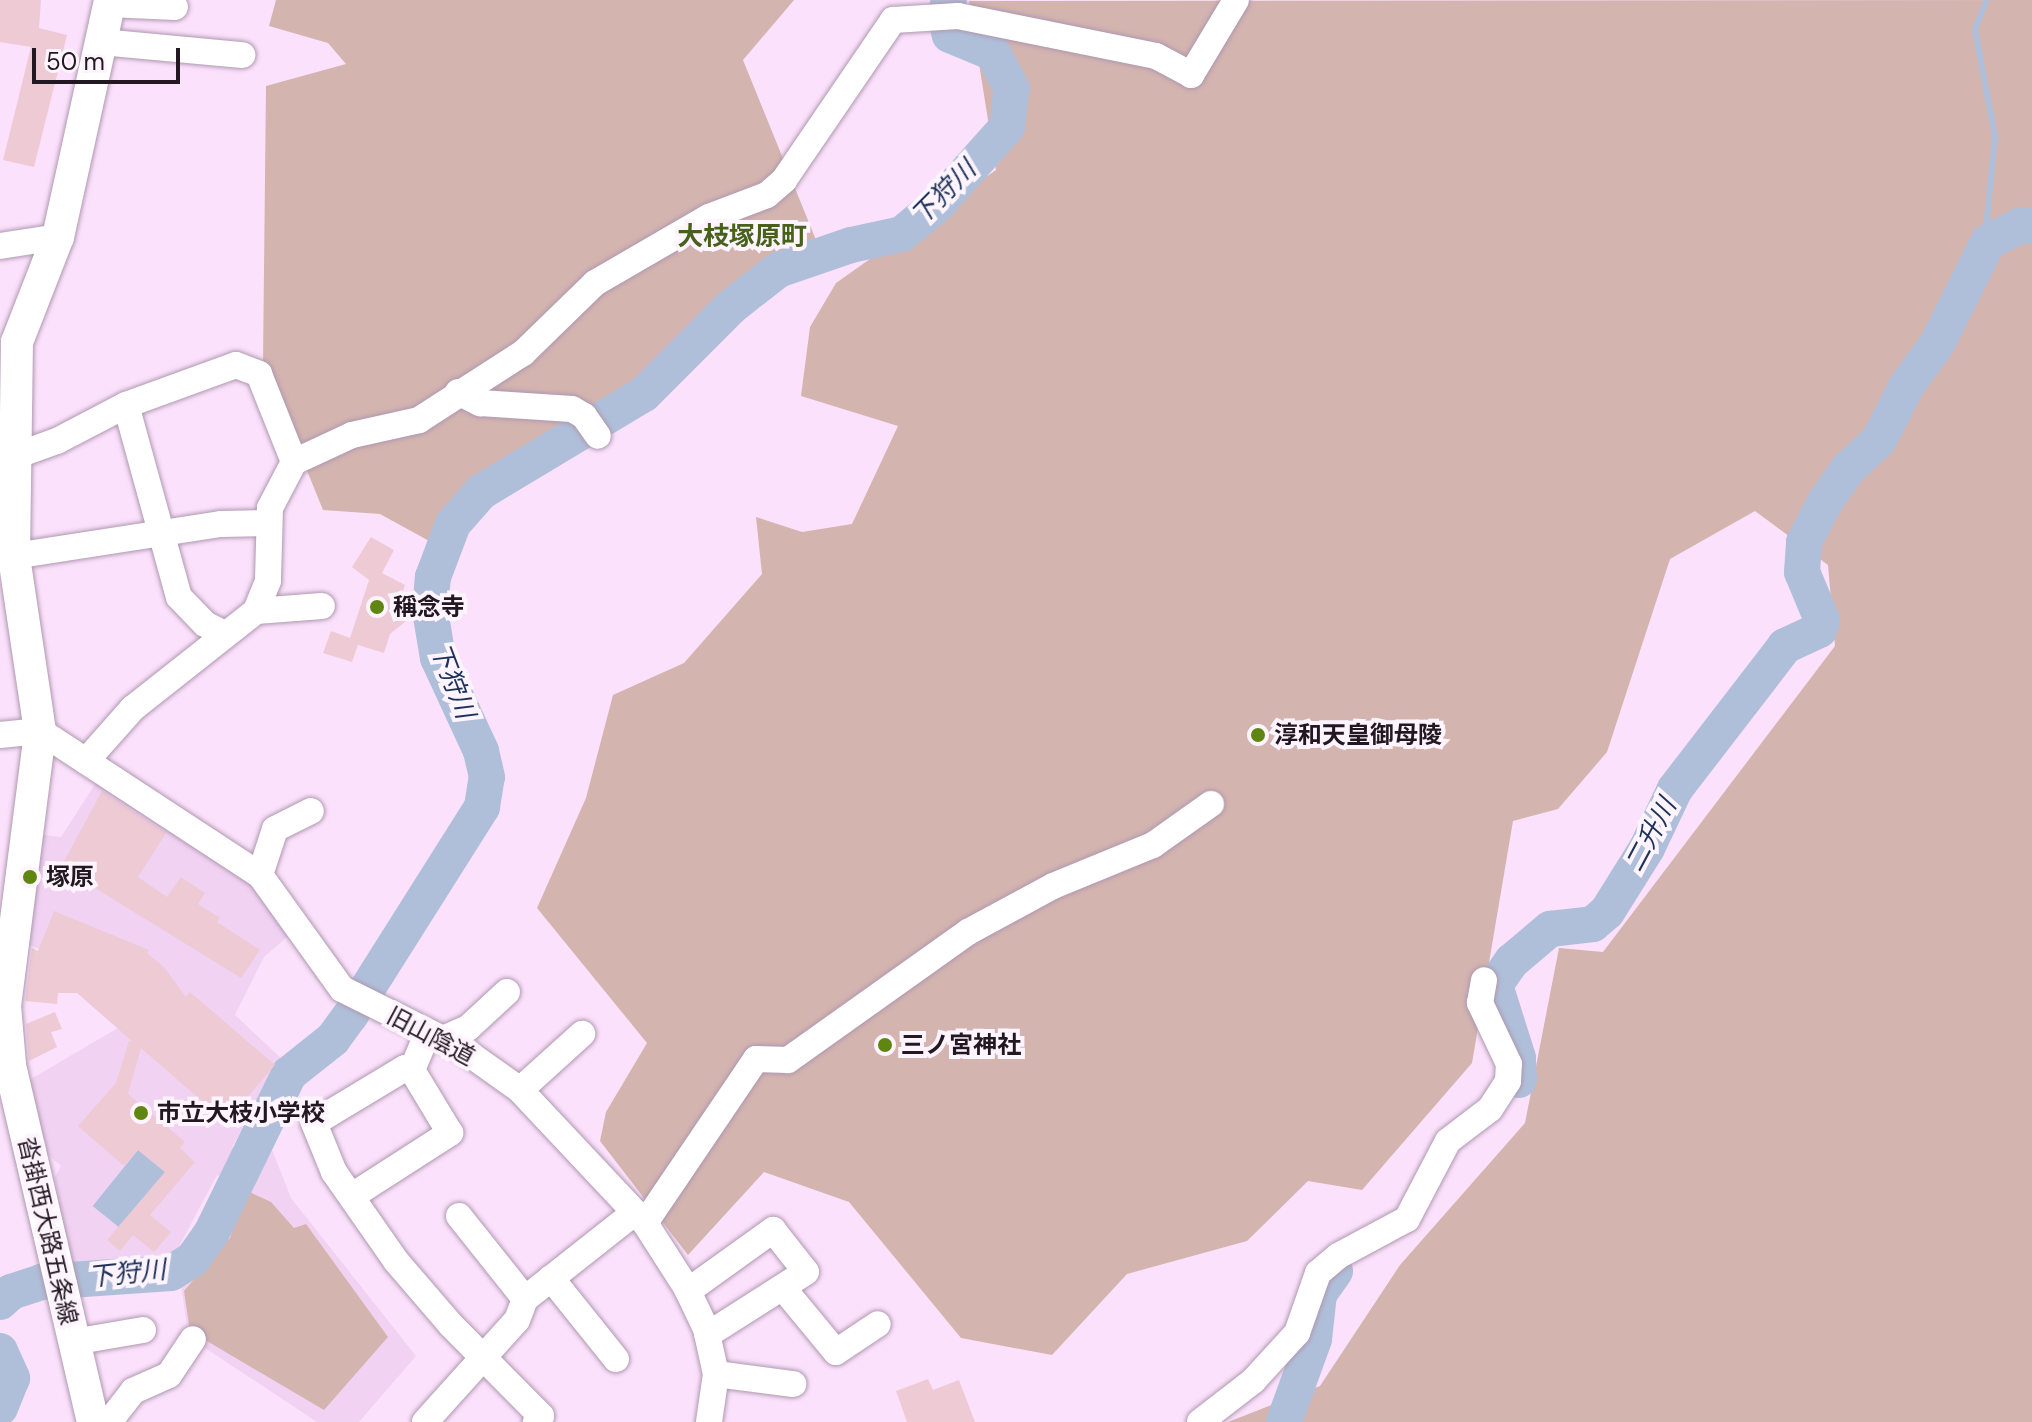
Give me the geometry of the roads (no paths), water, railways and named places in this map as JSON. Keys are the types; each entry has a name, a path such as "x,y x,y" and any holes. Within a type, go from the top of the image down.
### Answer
{"main road":[{"name":"沓掛西大路五条線","path":"93,1422 10,1064 2,1005 40,731 14,556 17,342 58,237 109,2"}],"street":[{"path":"256,611 268,581 270,508 294,462 352,435 419,420 458,392 523,353 595,283 709,217 767,195 784,180 894,10 930,16 958,16 1156,56 1191,75 1236,0"},
{"path":"109,2 175,7"},
{"path":"101,42 242,55"},
{"path":"0,246 58,237"},
{"path":"15,456 57,441 126,405 236,365 259,374 294,462"},
{"path":"458,392 480,403 572,409 593,429"},
{"path":"126,405 144,456 158,535 179,597 205,624 223,633"},
{"path":"14,556 221,524 268,523"},
{"path":"86,761 133,708 164,688 223,633 256,611 322,606"},
{"path":"0,735 40,731"},
{"name":"旧山陰道","path":"40,731 260,875 342,989 436,1035 520,1090 640,1218 688,1291 707,1335 716,1374 709,1422"},
{"path":"425,1422 517,1320 525,1299 640,1218 756,1059 788,1060 968,932 1053,886 1153,845 1211,804"},
{"path":"260,875 275,829 311,811"},
{"path":"1200,1422 1253,1381 1297,1333 1318,1273 1338,1256 1407,1219 1448,1141 1496,1100 1508,1081 1509,1064 1480,1003 1484,980"},
{"path":"412,1070 436,1035 468,1028 507,992"},
{"path":"520,1090 582,1034"},
{"path":"352,1196 450,1133 412,1070 405,1068 314,1123 334,1172 396,1261 484,1359 541,1416 536,1422"},
{"path":"459,1216 525,1299"},
{"path":"688,1291 773,1230 806,1272 707,1335"},
{"path":"551,1278 616,1359"},
{"path":"783,1288 836,1352 878,1324"},
{"path":"73,1342 143,1330"},
{"path":"109,1422 133,1391 169,1375 193,1339"},
{"path":"716,1374 793,1384"}],"water":[{"path":"138,1150 165,1172 120,1228 93,1206"}],"waterway":[{"name":"下狩川","path":"0,1302 11,1292 41,1282 171,1273 193,1259 212,1232 289,1074 333,1039 350,1016 482,807 487,777 481,751 438,658 430,610 433,577 453,524 481,492 644,394 732,306 778,270 851,245 902,234 938,204 1007,127 1012,89 993,53 950,35 945,16 949,0"},
{"path":"1984,249 1995,137 1975,29 1987,0"},
{"name":"二升川","path":"1519,1080 1518,1058 1495,985 1512,961 1550,929 1593,924 1607,912 1647,848 1675,789 1785,646 1819,630 1822,620 1802,572 1804,542 1825,502 1848,469 1879,440 1907,385 1937,344 1988,242 2021,225 2032,226"},
{"name":"二升川","path":"1284,1422 1314,1339 1319,1294 1335,1271"},
{"name":"下狩川","path":"0,1351 12,1378 0,1408"}],"place":[{"name":"稱念寺","path":"377,607"},
{"name":"淳和天皇御母陵","path":"1258,735"},
{"name":"塚原","path":"30,877"},
{"name":"三ノ宮神社","path":"885,1045"},
{"name":"市立大枝小学校","path":"141,1113"}],"district":[{"name":"大枝塚原町","path":"742,237"}]}
